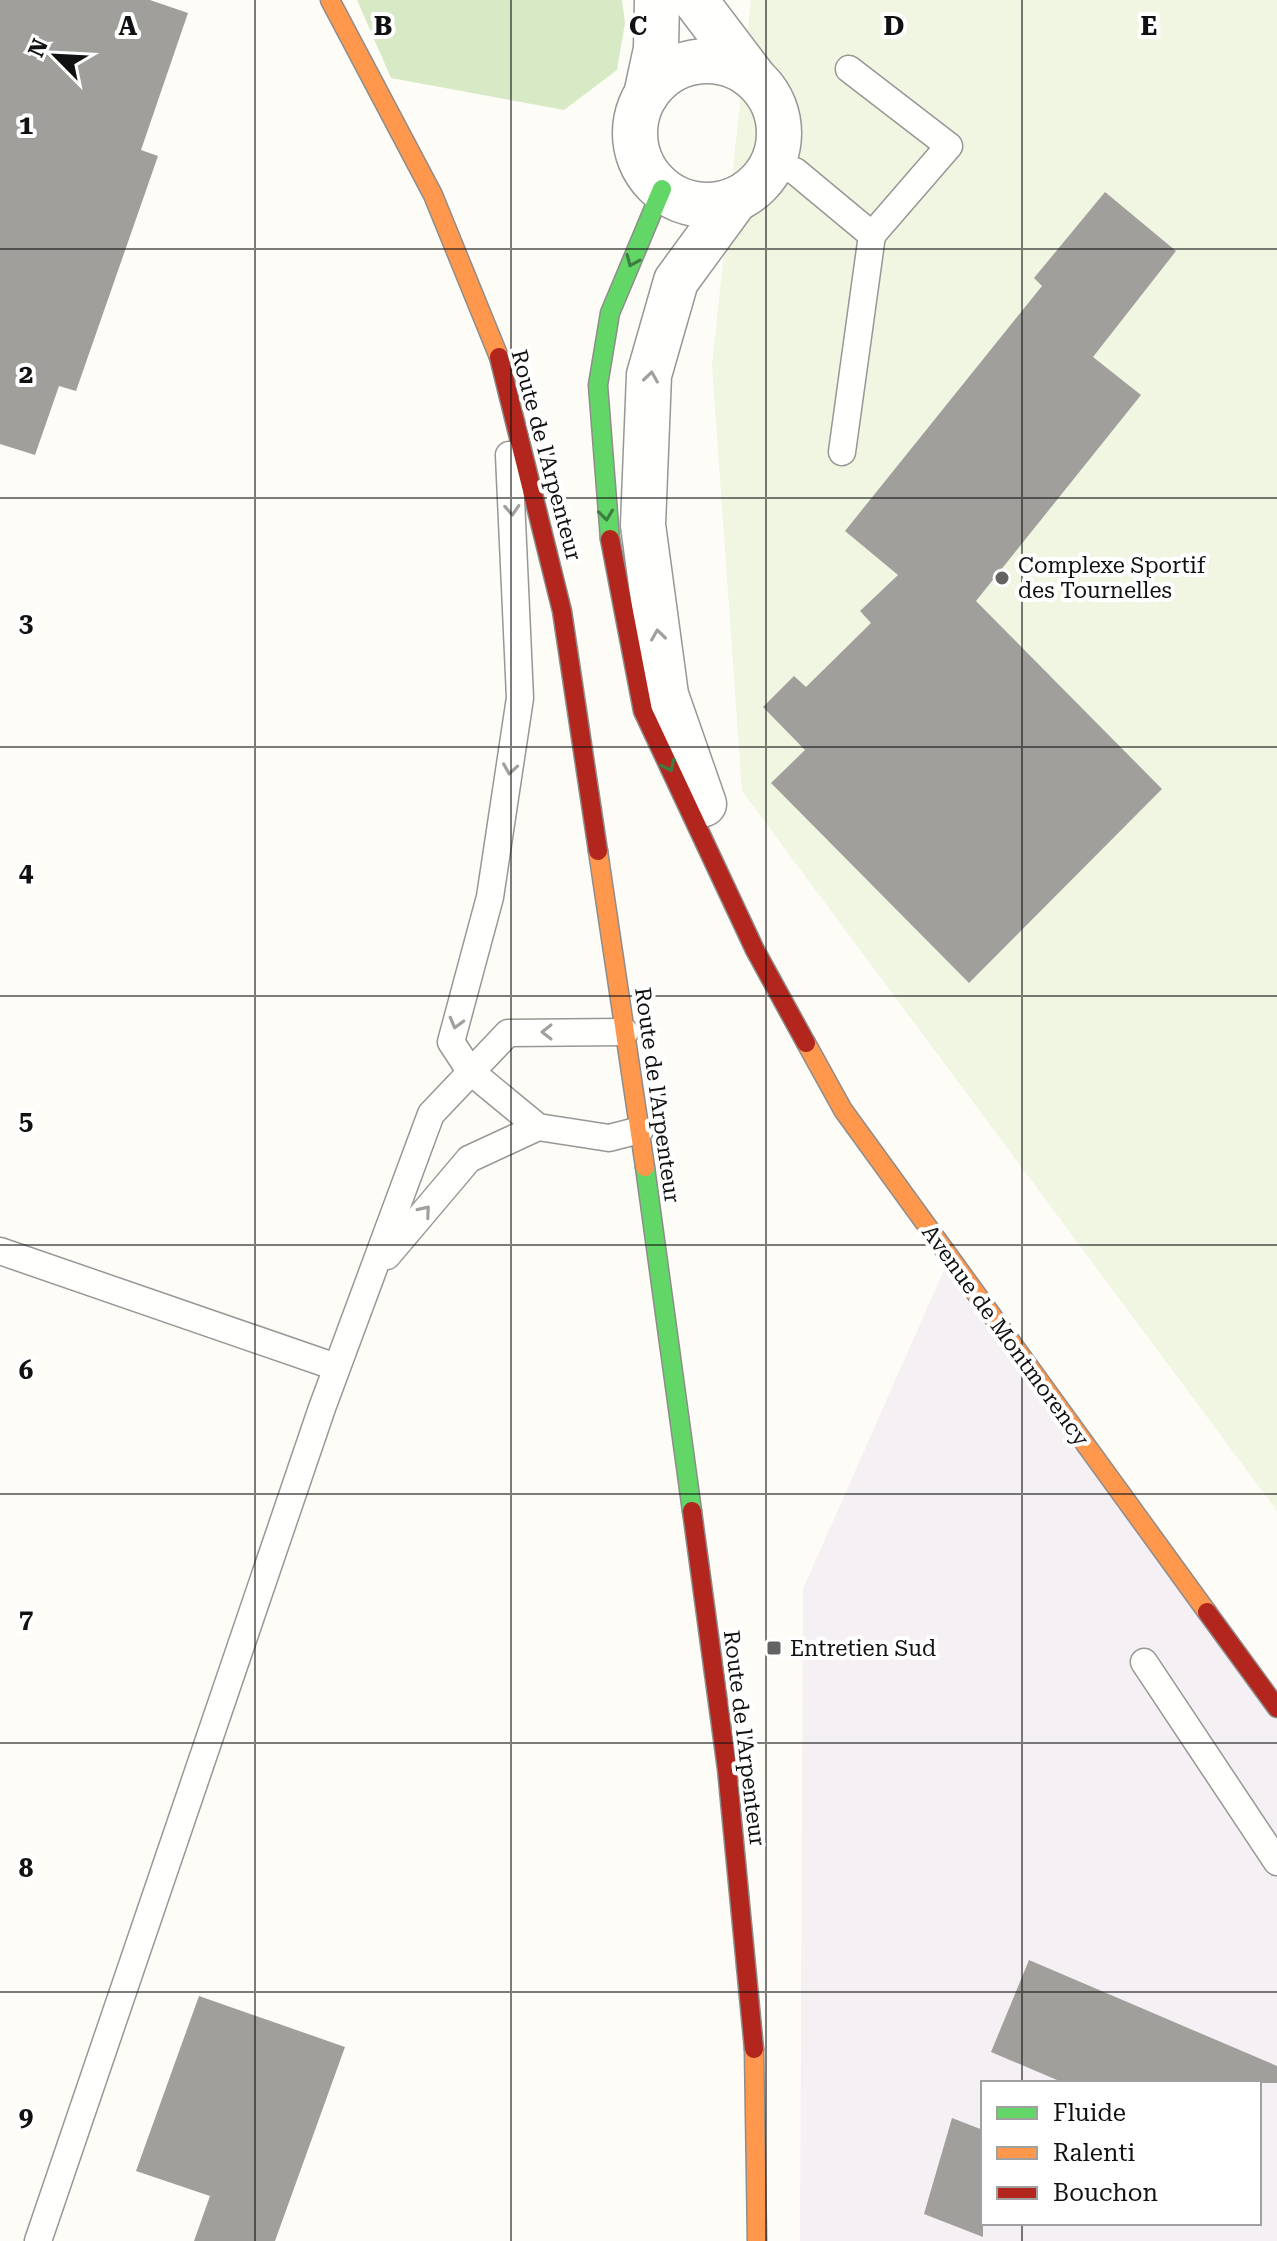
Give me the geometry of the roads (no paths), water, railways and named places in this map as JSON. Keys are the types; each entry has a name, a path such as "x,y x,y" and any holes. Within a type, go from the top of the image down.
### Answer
{"main road":[{"name":"Route de l'Arpenteur","path":"330,0 433,195 506,376 562,611 640,1130 731,1800 754,2022 757,2241"},
{"name":"Avenue de Montmorency","path":"662,189 610,313 598,385 606,518 643,711 755,950 843,1110 1277,1708"}],"street":[{"path":"646,95 666,73 689,62 721,62 745,71 764,87 779,121 778,146 772,165 756,185 736,199 704,205 680,200 662,189 646,171 636,147 636,118 646,95 656,49 657,0"},
{"path":"695,0 754,78"},
{"name":"Avenue de Montmorency","path":"736,199 676,281 649,375 643,525 666,695 755,950"}],"lane":[{"path":"842,452 872,235 949,146 849,69"},
{"path":"772,165 795,171 872,235"},
{"path":"506,376 520,698 490,897 451,1042 470,1071 538,1127 609,1138 640,1130"},
{"path":"38,2241 336,1367 375,1271 431,1114 508,1033 625,1032"},
{"path":"375,1271 469,1159 538,1127"},
{"path":"0,1251 336,1367"},
{"path":"1144,1662 1277,1862"}],"place":[{"name":"Complexe Sportif des Tournelles","path":"1002,578"},
{"name":"Entretien Sud","path":"774,1648"}]}
